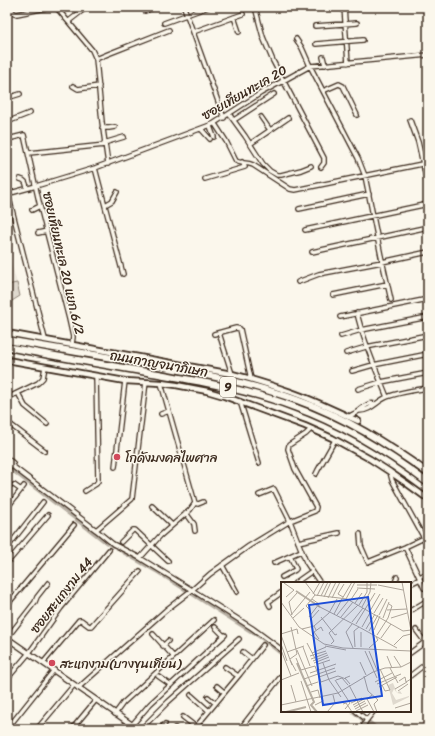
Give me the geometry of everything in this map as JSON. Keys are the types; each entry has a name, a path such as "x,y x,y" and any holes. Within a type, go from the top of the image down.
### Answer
{"highway":[{"name":"ถนนกาญจนาภิเษก","path":"7,340 190,372 268,390 324,411 364,431 428,473"},
{"name":"ถนนกาญจนาภิเษก","path":"7,347 228,387 266,397 328,421 361,438 428,483"}],"main road":[{"path":"7,333 232,374 292,392 358,422"},
{"path":"7,360 125,381 161,383 207,391 240,401 335,440 370,459 428,499"}],"street":[{"path":"10,8 17,14 51,7"},
{"path":"56,7 92,50 96,59 102,128 108,164"},
{"path":"69,21 87,7"},
{"path":"145,11 156,7"},
{"path":"184,7 224,118"},
{"path":"164,23 208,7"},
{"path":"255,7 267,47 283,81 324,158 324,163 321,167"},
{"path":"329,8 339,7"},
{"path":"344,7 348,63"},
{"path":"193,32 243,14"},
{"path":"234,17 239,32"},
{"path":"315,26 356,23"},
{"path":"96,59 169,30"},
{"path":"296,39 358,158 365,176 391,300"},
{"path":"316,44 363,40"},
{"name":"ซอยเทียนทะเล 20","path":"7,194 108,164 210,126 261,93 310,66 428,55"},
{"path":"323,57 325,65"},
{"path":"323,91 339,84 343,86 357,115"},
{"path":"73,86 78,89 99,86"},
{"path":"7,98 20,94"},
{"path":"234,120 274,94"},
{"path":"7,122 30,113"},
{"path":"229,114 270,172 281,175 310,166"},
{"path":"261,117 270,130"},
{"path":"250,144 288,118"},
{"path":"410,120 418,142 428,188"},
{"path":"214,124 226,141 236,161 253,165 293,190 396,169 423,166"},
{"path":"201,129 212,138 210,126"},
{"path":"102,128 115,127"},
{"name":"ซอยเทียนทะเล 20 แยก 6/2","path":"12,138 24,135 40,206 69,319 73,337 72,344"},
{"path":"29,153 104,144 124,136"},
{"path":"205,179 245,167 242,162"},
{"path":"95,168 123,274"},
{"path":"20,179 25,181 27,188"},
{"path":"105,205 112,201 117,192"},
{"path":"7,194 45,339"},
{"path":"299,208 369,194"},
{"path":"305,230 428,204"},
{"path":"32,210 40,206"},
{"path":"312,252 428,227"},
{"path":"38,233 47,231"},
{"path":"298,282 319,274 428,252"},
{"path":"333,295 387,284"},
{"path":"340,317 428,298"},
{"path":"357,313 366,347 387,397"},
{"path":"341,336 361,330 428,317"},
{"path":"214,334 236,328 240,329 251,379"},
{"path":"219,333 232,374"},
{"path":"346,353 366,347 428,335"},
{"path":"352,371 373,365 428,354"},
{"path":"7,398 38,383 43,378 45,367"},
{"path":"358,389 381,382 428,373"},
{"path":"85,492 98,481 96,376"},
{"path":"115,467 125,381"},
{"path":"96,530 132,499 146,382"},
{"path":"161,383 195,503"},
{"path":"348,417 359,411 364,411 372,407 387,397 413,390 428,388"},
{"path":"18,393 25,406 47,424"},
{"path":"240,401 259,463"},
{"path":"161,414 169,411"},
{"path":"7,422 45,452"},
{"path":"78,688 166,610 210,574 249,546 290,520 316,509 295,469 288,449 289,445 311,429"},
{"path":"316,474 335,440"},
{"path":"7,458 13,463"},
{"path":"7,462 113,544 140,558 192,590 252,628 281,649"},
{"path":"360,534 361,546 368,562 405,548 426,538 392,480 390,472"},
{"path":"14,485 21,490"},
{"path":"7,508 24,486"},
{"path":"259,495 276,488 306,562 319,582"},
{"path":"7,548 43,502"},
{"path":"195,503 198,504 203,502"},
{"path":"140,558 151,545 195,503"},
{"path":"152,506 172,525"},
{"path":"186,513 194,524 195,530"},
{"path":"7,563 48,514"},
{"path":"7,605 74,525"},
{"path":"121,542 134,530 168,561"},
{"path":"298,542 339,533"},
{"path":"405,548 424,588"},
{"name":"ซอยสะแกงาม 44","path":"7,679 29,653 61,608 109,550"},
{"path":"274,563 302,550"},
{"path":"282,577 296,569 290,556"},
{"path":"222,565 237,592"},
{"path":"43,663 80,620 91,626 140,571"},
{"path":"296,582 312,571"},
{"path":"411,583 428,573"},
{"path":"396,582 398,577"},
{"path":"48,583 7,638 138,729"},
{"path":"270,606 268,602 281,593"},
{"path":"411,610 428,600"},
{"path":"115,714 124,703 173,656 214,620"},
{"path":"123,729 225,636 215,627"},
{"path":"411,652 426,641 416,630"},
{"path":"153,634 173,656"},
{"path":"142,729 144,725 168,702 238,638"},
{"path":"163,646 168,641"},
{"path":"183,717 195,728 263,645"},
{"path":"243,652 252,659"},
{"path":"411,675 428,662"},
{"path":"225,667 238,676"},
{"path":"7,729 54,670"},
{"path":"158,676 171,685"},
{"path":"240,729 281,676"},
{"path":"37,729 74,685"},
{"path":"217,686 224,692"},
{"path":"191,694 209,711"},
{"path":"208,697 215,703"},
{"path":"72,729 96,700"},
{"path":"357,712 367,721"},
{"path":"363,727 373,712"},
{"path":"160,729 165,724"}],"shaded area":[{"path":"7,249 17,283 7,285"},
{"path":"17,283 20,296 7,304 7,285"}],"waterway":[{"path":"7,465 107,542 113,545"},
{"path":"123,551 156,570 263,638 281,652"},
{"path":"355,712 376,729"}],"place":[{"name":"โกดังมงคลไพศาล","path":"117,457"},
{"name":"สะแกงาม(บางขุนเทียน)","path":"52,663"}]}
